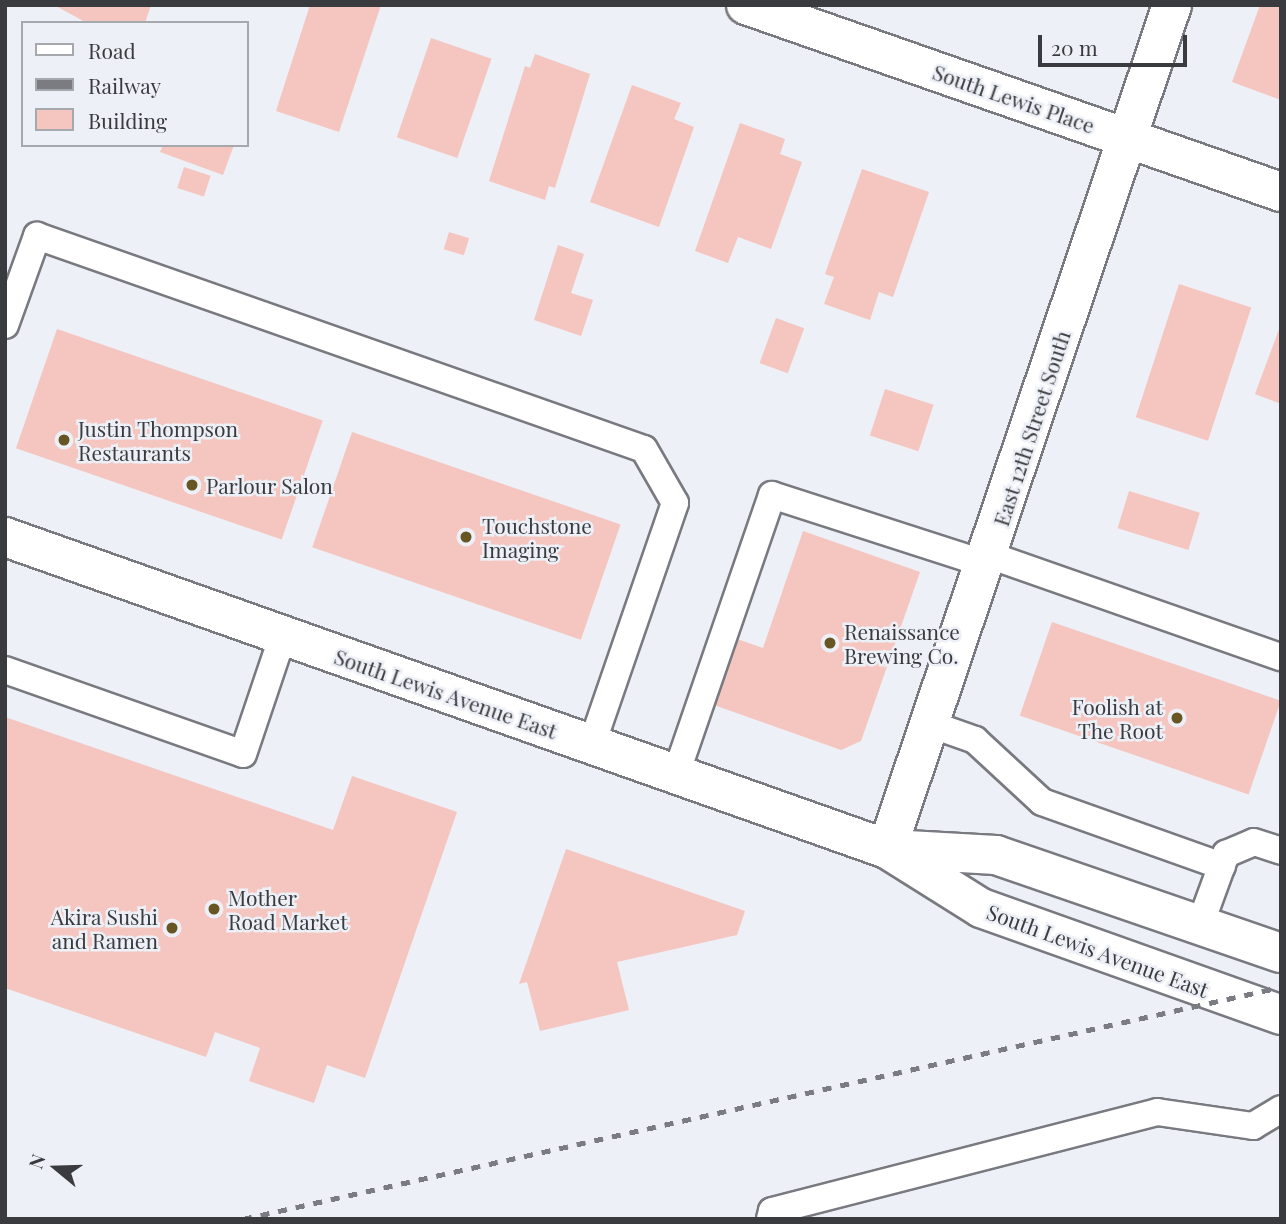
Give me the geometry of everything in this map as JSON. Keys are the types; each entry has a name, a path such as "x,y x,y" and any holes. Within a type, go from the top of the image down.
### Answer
{"street":[{"name":"South Lewis Place","path":"746,5 1281,192"},
{"name":"East 12th Street South","path":"887,849 987,560 1172,5"},
{"name":"South Lewis Avenue East","path":"5,537 887,849 981,908 1281,1015"},
{"name":"South Lewis Avenue East","path":"887,849 996,855 1281,953"}],"lane":[{"path":"5,325 37,236 644,449 675,503 592,744"},
{"path":"676,774 772,495 987,560 1281,657"},
{"path":"5,670 243,754 283,635"},
{"path":"930,724 975,740 1042,802 1223,866"},
{"path":"1200,925 1226,854 1254,842 1281,851"},
{"path":"770,1219 772,1211 1157,1112 1253,1126 1281,1109"}],"building":[{"path":"54,5 151,5 146,21 83,21"},
{"path":"310,5 381,5 339,132 276,111"},
{"path":"1260,5 1281,5 1281,100 1232,82"},
{"path":"431,38 492,59 457,158 397,137"},
{"path":"535,54 590,74 555,188 549,186 545,200 489,181 525,66 530,68"},
{"path":"632,85 681,103 674,119 694,127 659,227 590,202"},
{"path":"740,123 785,139 780,154 802,162 771,249 738,237 728,263 695,251"},
{"path":"162,147 233,147 223,175 160,152"},
{"path":"184,167 211,176 204,197 177,188"},
{"path":"862,169 929,192 893,297 879,292 870,320 824,304 834,277 825,274"},
{"path":"449,232 469,238 464,255 444,249"},
{"path":"558,245 584,254 571,293 593,300 581,336 534,320"},
{"path":"1179,284 1251,307 1208,441 1136,417"},
{"path":"776,318 804,328 788,373 760,363"},
{"path":"1281,324 1281,404 1255,394"},
{"path":"57,329 323,420 282,540 16,448"},
{"path":"885,389 934,405 918,451 870,436"},
{"name":"Touchstone Imaging","path":"352,432 621,524 581,640 312,547"},
{"path":"1129,491 1200,513 1188,550 1118,528"},
{"name":"Renaissance Brewing Co.","path":"803,531 920,572 861,741 841,750 714,705 737,639 763,648"},
{"path":"1052,622 1281,701 1249,794 1020,716"},
{"name":"Mother Road Market","path":"5,717 333,830 352,776 457,812 365,1078 327,1065 314,1103 249,1081 260,1048 215,1032 206,1057 5,988"},
{"path":"566,849 745,911 737,935 617,962 629,1010 540,1031 527,982 519,984"}],"railway":[{"path":"243,1219 1281,987"}],"place":[{"name":"Justin Thompson Restaurants","path":"64,440"},
{"name":"Parlour Salon","path":"192,485"},
{"name":"Touchstone Imaging","path":"466,537"},
{"name":"Renaissance Brewing Co.","path":"830,643"},
{"name":"Foolish at The Root","path":"1177,718"},
{"name":"Mother Road Market","path":"214,909"},
{"name":"Akira Sushi and Ramen","path":"172,928"}]}
